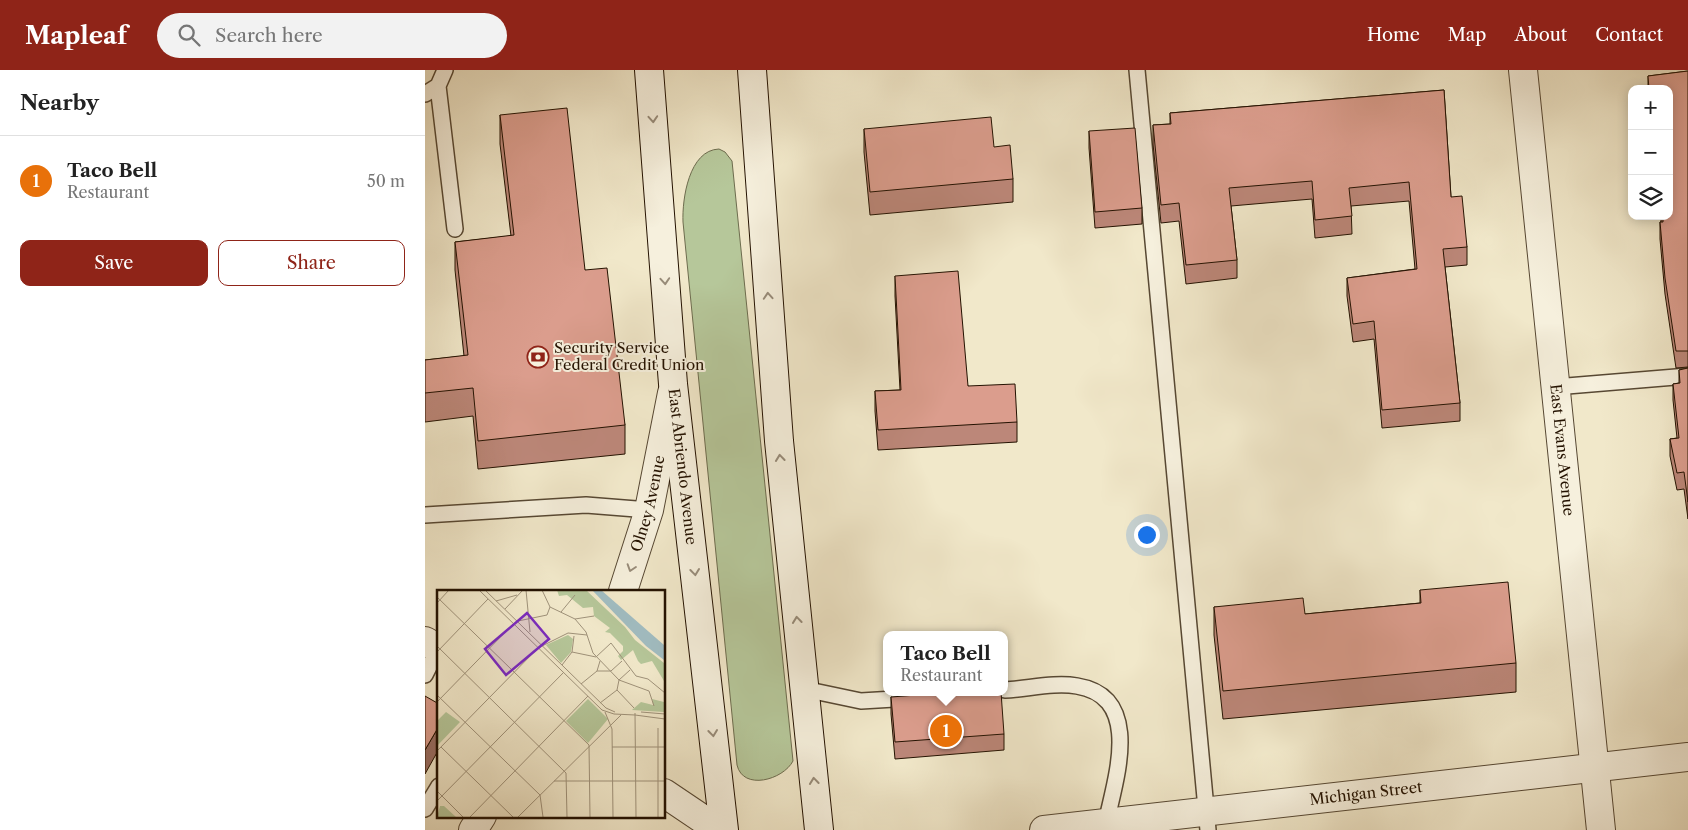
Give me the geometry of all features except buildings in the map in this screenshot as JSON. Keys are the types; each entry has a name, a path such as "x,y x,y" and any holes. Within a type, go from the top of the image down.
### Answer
{"street":[{"name":"East Abriendo Avenue","path":"649,70 673,384 724,830"},
{"path":"752,70 779,441 819,830"},
{"name":"East Evans Avenue","path":"1523,70 1601,830"},
{"name":"Olney Avenue","path":"623,590 649,510 673,384"},
{"name":"Michigan Street","path":"1044,830 1106,824 1207,822 1594,766 1688,758"},
{"path":"665,794 719,830"},
{"path":"473,830 481,818"}],"lane":[{"path":"445,70 438,86 455,229"},
{"path":"1137,70 1207,822"},
{"path":"425,94 438,86"},
{"path":"1555,387 1688,376"},
{"path":"425,515 586,506 649,510"},
{"path":"425,676 434,646"},
{"path":"1008,690 1067,685 1079,686 1099,694 1113,709 1121,734 1118,769 1106,824"},
{"path":"804,689 861,701 926,697"},
{"path":"425,809 437,789"}],"green space":[{"path":"719,149 725,152 732,161 793,761 781,773 763,780 747,778 741,773 737,765 683,222 686,189 694,166 709,151"}],"place":[{"name":"Security Service Federal Credit Union","path":"538,357"},
{"name":"Taco Bell","path":"946,731"}]}
